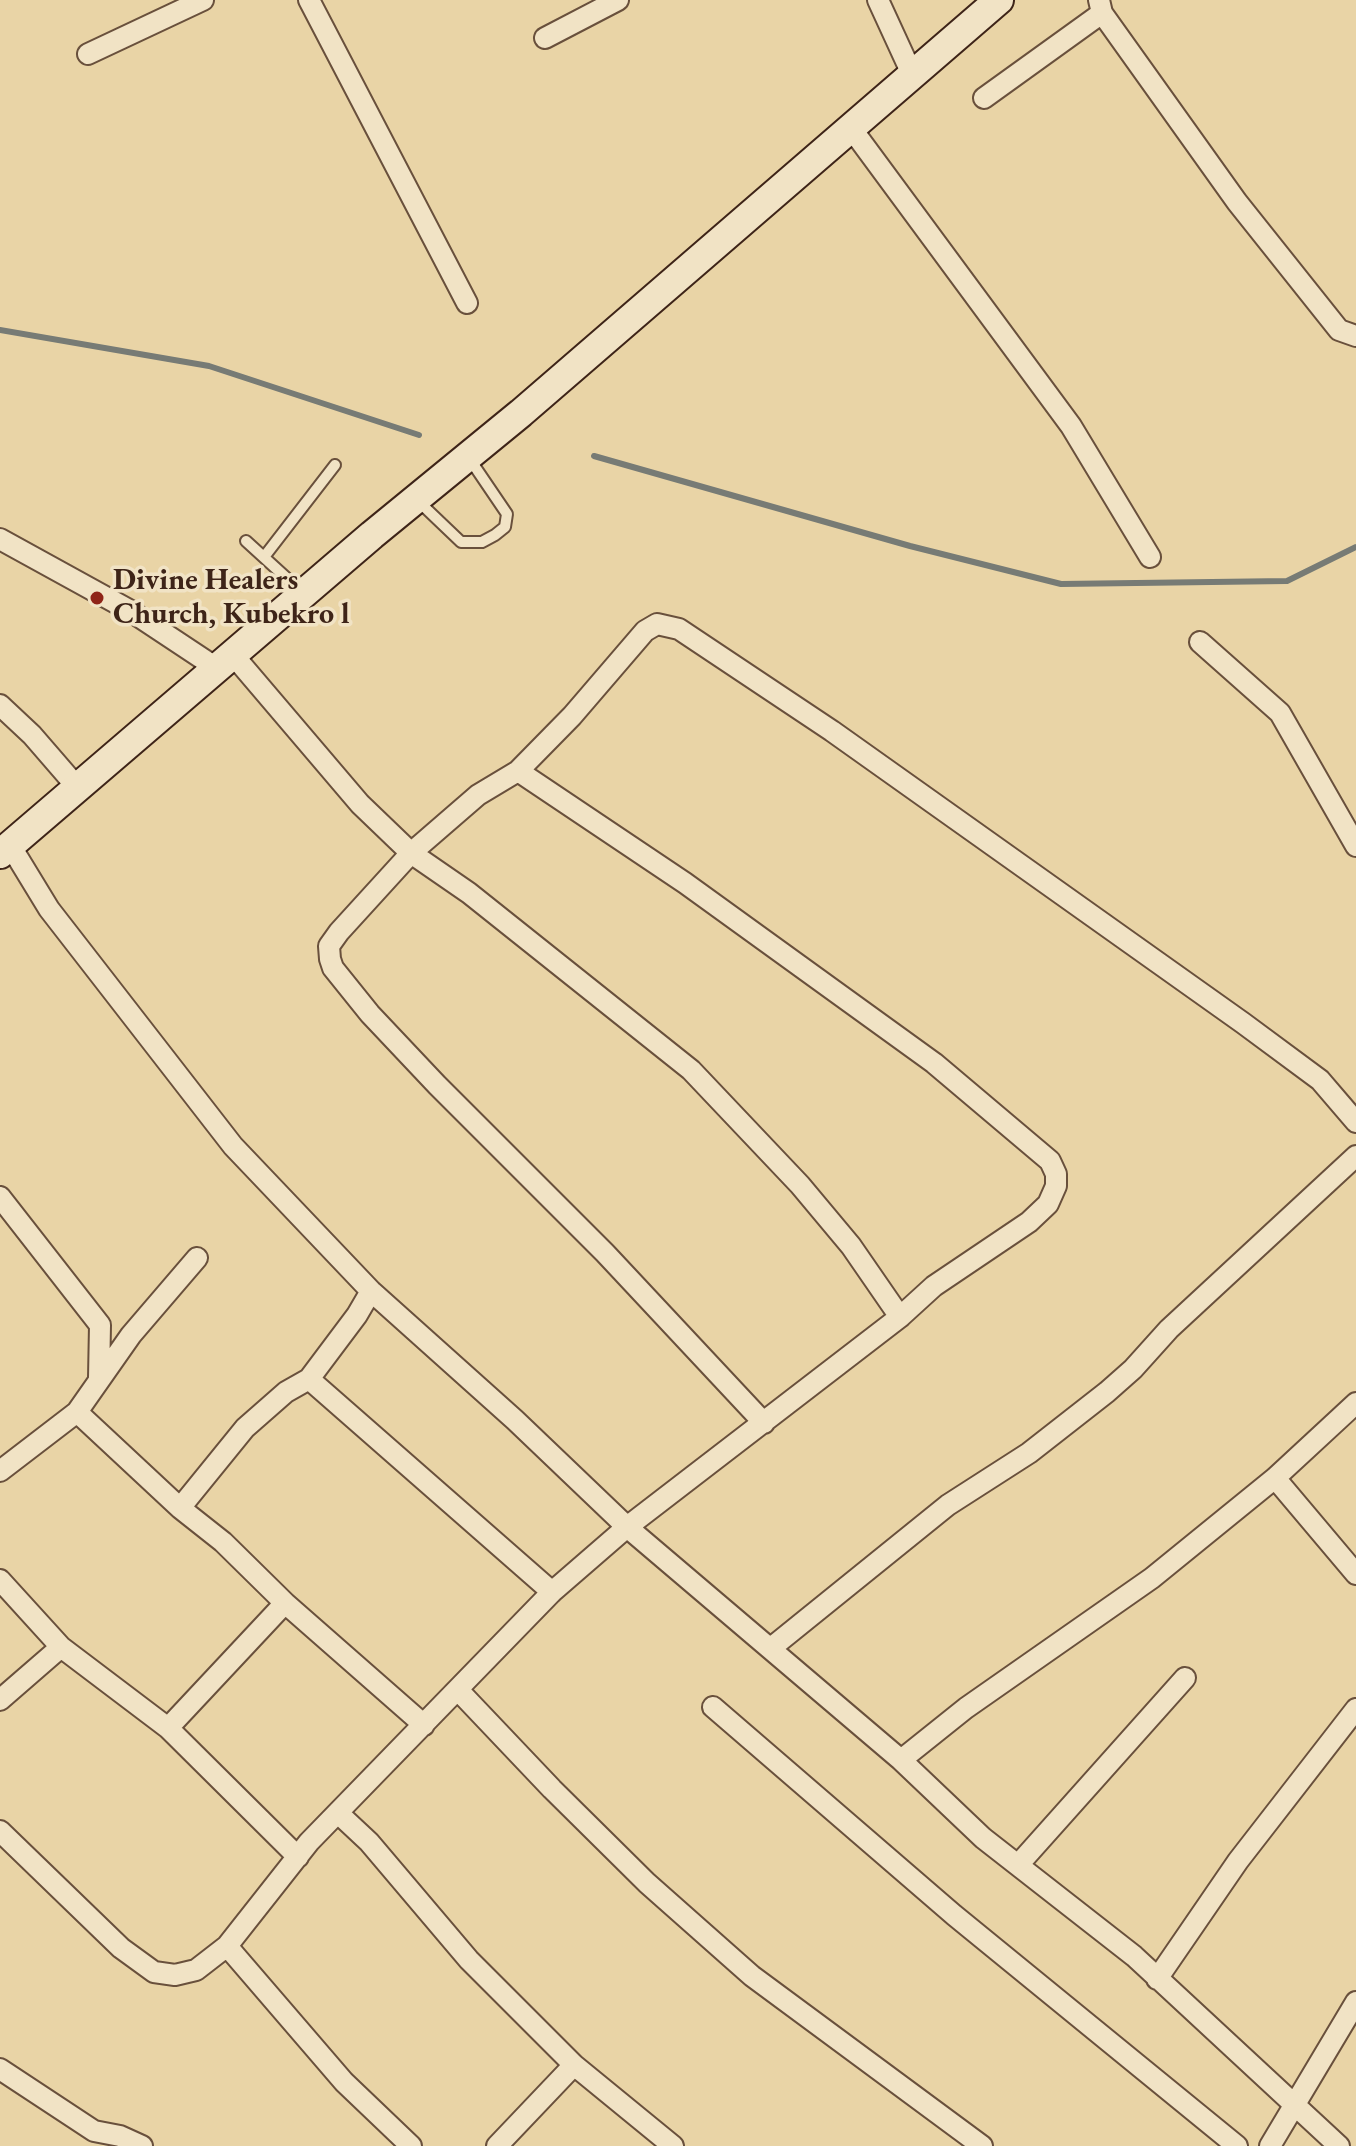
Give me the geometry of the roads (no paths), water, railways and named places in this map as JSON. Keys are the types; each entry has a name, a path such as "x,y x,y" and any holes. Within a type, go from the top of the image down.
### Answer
{"main road":[{"path":"5,849 468,457 999,0"}],"street":[{"path":"88,54 203,0"},
{"path":"309,0 467,303"},
{"path":"545,38 618,0"},
{"path":"878,0 912,74"},
{"path":"984,98 1101,6 1237,202 1339,330 1356,336"},
{"path":"851,128 1071,426 1150,557"},
{"path":"0,539 226,663 411,853 469,893 691,1070 800,1185 851,1246 900,1317"},
{"path":"764,1423 605,1253 370,1014 333,968 329,946 411,853 478,795 518,771 572,716 645,631 657,624 679,629 832,731 1243,1023 1320,1080 1356,1122"},
{"path":"1200,642 1280,713 1356,846"},
{"path":"0,705 32,735 77,787"},
{"path":"0,1831 121,1948 154,1972 175,1975 196,1970 227,1946 298,1857 338,1813 552,1592 627,1527 900,1317 934,1286 1029,1222 1048,1204 1056,1186 1056,1174 1050,1161 934,1063 685,883 518,771"},
{"path":"5,849 233,1146 371,1291 515,1420 627,1527 901,1760 983,1838 1134,1956 1339,2146"},
{"path":"771,1648 948,1505 1029,1453 1133,1369 1169,1329 1356,1156"},
{"path":"0,1197 100,1325 131,1335"},
{"path":"0,1471 77,1412 131,1335 197,1258"},
{"path":"180,1508 245,1428 286,1392 309,1379 371,1291"},
{"path":"99,1378 100,1325"},
{"path":"309,1379 552,1592"},
{"path":"901,1760 966,1708 1152,1578 1275,1478 1356,1403"},
{"path":"77,1412 180,1508 223,1542 285,1603 424,1725"},
{"path":"1275,1478 1356,1574"},
{"path":"0,1580 61,1647 168,1728 298,1857"},
{"path":"168,1728 285,1603"},
{"path":"0,1700 61,1647"},
{"path":"1018,1865 1185,1678"},
{"path":"458,1690 647,1883 752,1976 982,2146"},
{"path":"713,1707 954,1915 1237,2146"},
{"path":"1157,1979 1238,1861 1356,1709"},
{"path":"338,1813 369,1842 469,1960 574,2065 673,2146"},
{"path":"227,1946 344,2082 411,2146"},
{"path":"1270,2146 1356,2002"},
{"path":"497,2146 574,2065"},
{"path":"0,2069 88,2138 120,2136 142,2146"}],"lane":[{"path":"416,499 461,542 482,542 505,527 507,514 468,457"},
{"path":"264,557 335,465"},
{"path":"246,541 304,594"}],"waterway":[{"path":"0,330 209,366 419,435"},
{"path":"594,456 910,546 1061,584 1287,581 1356,547"}],"place":[{"name":"Divine Healers Church, Kubekro l","path":"97,598"}]}
